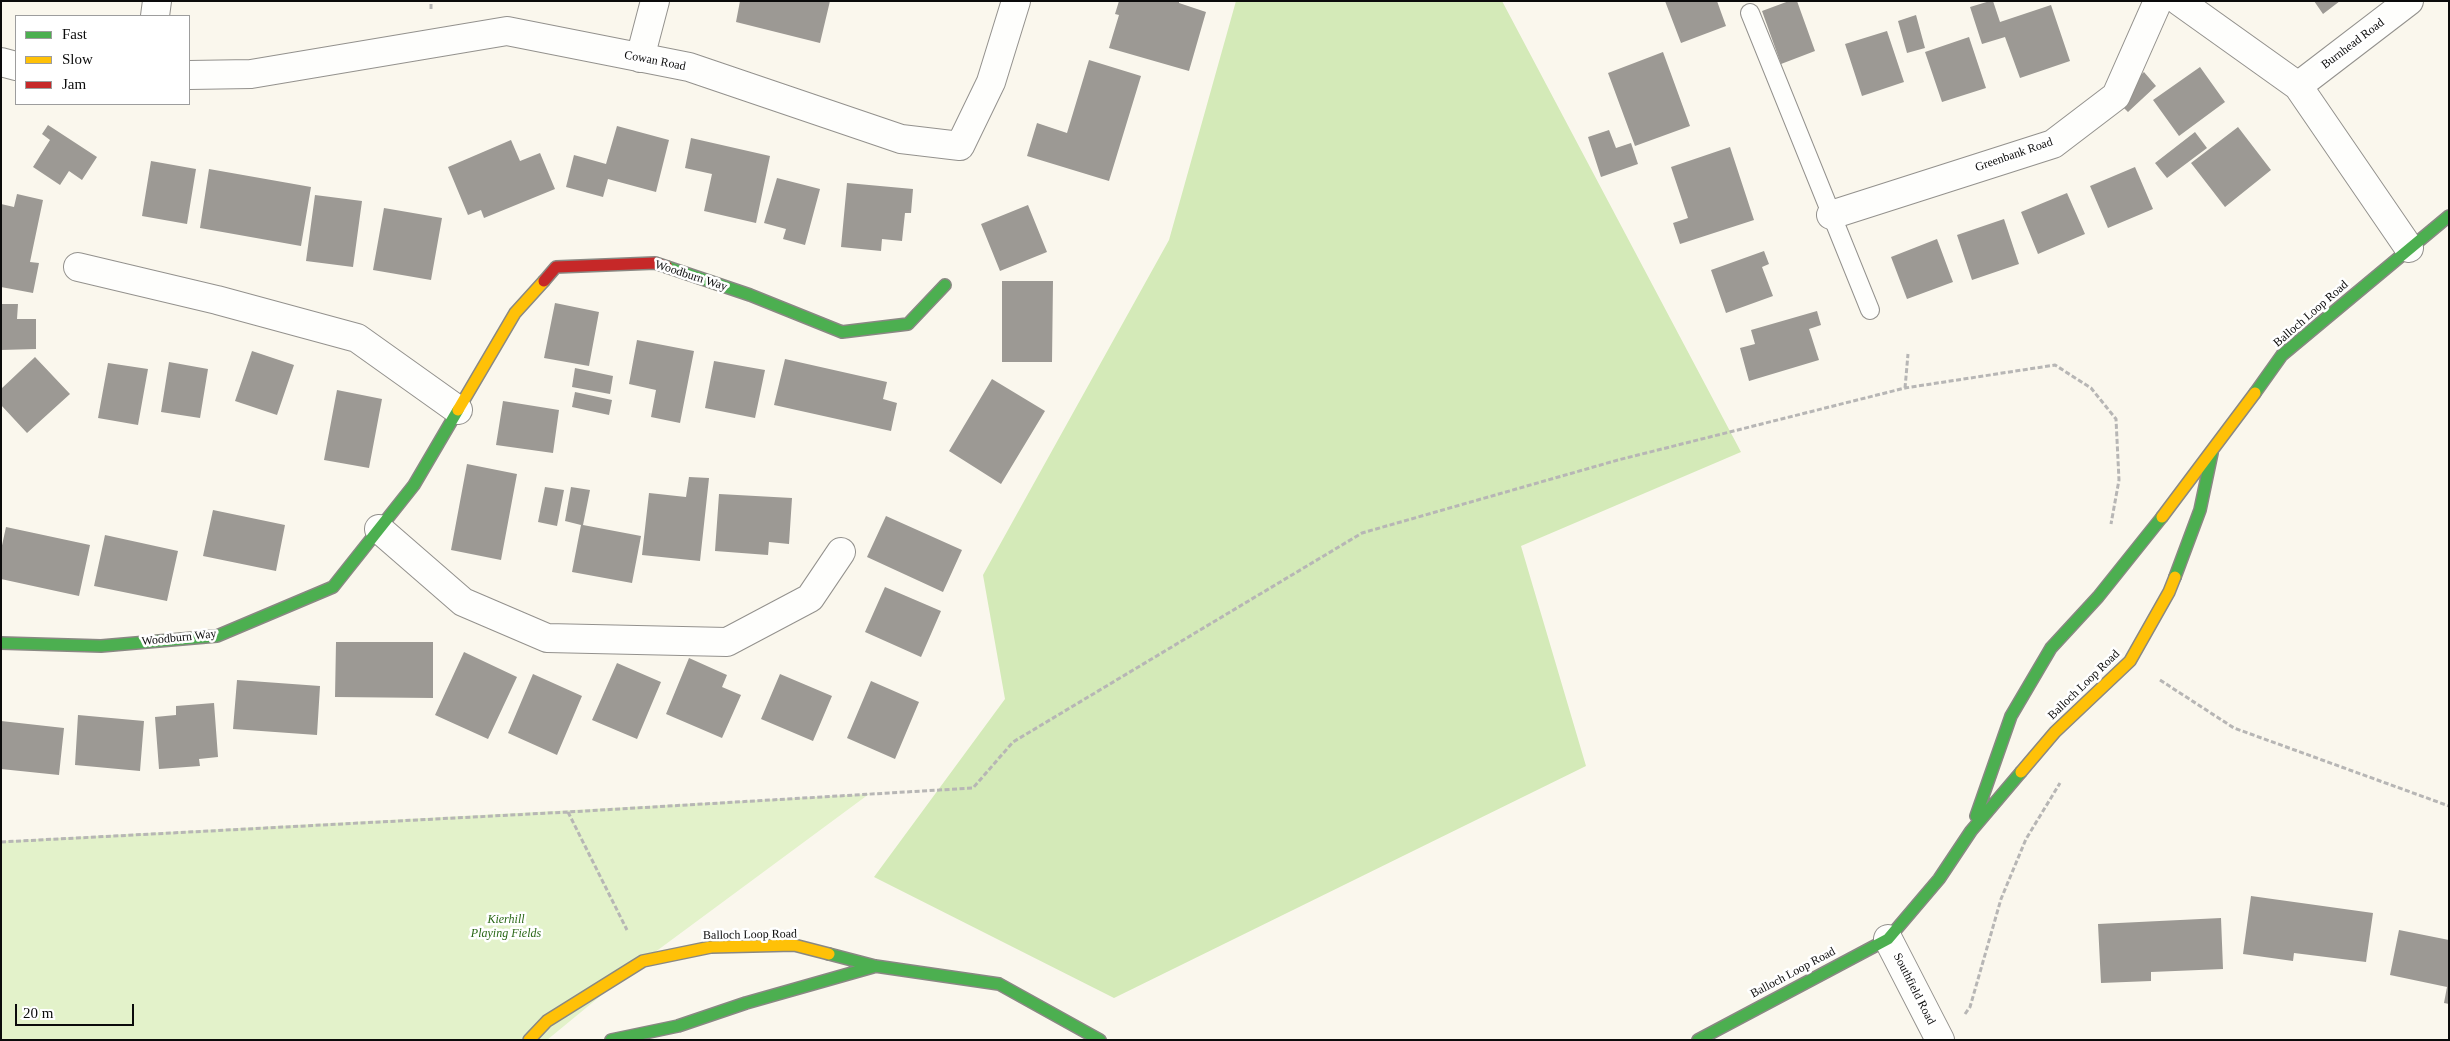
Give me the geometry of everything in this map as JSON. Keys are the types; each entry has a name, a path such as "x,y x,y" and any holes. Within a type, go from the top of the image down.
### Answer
{"street":[{"path":"155,15 157,1"},
{"path":"640,58 655,1"},
{"name":"Cowan Road","path":"190,75 251,74 507,32 689,67 901,139 960,146 991,82 1016,1"},
{"name":"Greenbank Road","path":"1831,215 2053,144 2116,96 2158,1"},
{"path":"2179,1 2298,86 2408,248"},
{"name":"Burnhead Road","path":"2298,86 2409,1"},
{"path":"1,62 15,66"},
{"name":"Balloch Loop Road","path":"1971,832 2011,716 2050,648 2104,590 2212,453 2282,356 2408,248 2449,216"},
{"name":"Woodburn Way","path":"1,643 101,646 217,636 333,587 414,484 515,313 556,267 655,263 750,296 842,332 908,324 945,285"},
{"path":"78,268 217,300 357,338 458,410"},
{"name":"Balloch Loop Road","path":"1698,1040 1888,939 1938,879 1971,832 2055,732 2130,661 2169,592 2200,510 2212,453"},
{"path":"379,529 463,602 547,638 727,642 810,598 842,552"},
{"name":"Southfield Road","path":"1888,939 1940,1040"},
{"name":"Balloch Loop Road","path":"529,1040 547,1021 643,961 711,948 794,945 875,966 1000,984 1100,1040"},
{"name":"Balloch Loop Road","path":"611,1040 678,1026 746,1003 875,966"}],"lane":[{"path":"1750,13 1870,310"}],"path":[{"path":"1905,388 1908,354"},
{"path":"1,842 973,788 1013,742 1362,532 1618,460 1905,388 2055,365 2090,388 2116,419 2120,480 2111,529"},
{"path":"2130,661 2234,728 2449,806"},
{"path":"1961,1020 1970,1007 2000,899 2026,839 2061,782"},
{"path":"568,812 643,961"}],"green space":[{"path":"1236,1 1502,1 1741,452 1521,546 1586,766 1114,998 874,877 1005,699 983,575 1169,240"},
{"name":"Kierhill Playing Fields","path":"869,794 643,961 547,1040 1,1040 1,841"}],"building":[{"path":"740,1 830,1 820,43 736,22"},
{"path":"1119,1 1179,1 1179,3 1206,12 1189,71 1109,48 1119,15 1115,14"},
{"path":"1665,1 1717,1 1726,26 1681,43"},
{"path":"1789,1 1797,1 1815,51 1781,64 1762,11"},
{"path":"1993,1 2000,22 2051,5 2070,61 2020,78 2005,37 1982,44 1970,7"},
{"path":"2314,1 2340,1 2323,14"},
{"path":"1916,15 1925,48 1907,53 1898,21"},
{"path":"1887,31 1904,82 1862,96 1845,44"},
{"path":"1969,37 1986,88 1942,102 1925,52"},
{"path":"1663,52 1690,126 1635,146 1608,73"},
{"path":"1089,60 1141,76 1109,181 1027,156 1037,123 1067,133"},
{"path":"2200,67 2225,102 2179,136 2153,100"},
{"path":"2144,72 2156,86 2128,112 2115,99"},
{"path":"48,125 97,157 82,180 69,171 60,185 33,167 50,140 42,134"},
{"path":"617,126 669,140 656,192 608,179 603,197 566,187 574,155 606,164"},
{"path":"2238,127 2271,170 2225,207 2191,163"},
{"path":"1609,130 1616,148 1631,143 1638,164 1601,177 1588,137"},
{"path":"2195,132 2207,148 2167,178 2155,163"},
{"path":"691,138 770,156 756,223 704,211 712,174 685,168"},
{"path":"511,140 520,161 540,153 555,189 484,218 481,210 468,215 448,167"},
{"path":"1730,147 1754,220 1680,244 1673,223 1688,218 1671,167"},
{"path":"151,161 196,169 187,224 142,216"},
{"path":"2135,167 2153,209 2108,228 2090,186"},
{"path":"209,169 311,187 301,246 200,228"},
{"path":"777,178 820,189 805,245 783,239 786,229 764,223"},
{"path":"847,183 913,189 911,213 905,213 902,241 882,239 881,251 841,247"},
{"path":"2067,193 2085,234 2038,254 2021,212"},
{"path":"17,194 43,200 30,262 39,263 33,293 1,287 1,204 14,207"},
{"path":"315,195 362,201 353,267 306,261"},
{"path":"1028,205 1047,252 1000,271 981,224"},
{"path":"384,208 442,218 431,280 373,270"},
{"path":"2004,219 2019,264 1972,280 1957,235"},
{"path":"1937,239 1953,282 1907,299 1891,257"},
{"path":"1764,251 1769,264 1762,267 1773,296 1726,313 1711,270"},
{"path":"1002,281 1053,281 1052,362 1002,362"},
{"path":"555,303 599,312 589,366 544,358"},
{"path":"1,304 18,304 17,319 36,319 36,349 1,350"},
{"path":"1817,311 1821,325 1809,329 1819,360 1749,381 1740,348 1755,344 1751,330"},
{"path":"637,340 694,351 680,423 651,417 656,390 629,384"},
{"path":"252,351 294,365 277,415 235,401"},
{"path":"35,357 70,394 27,433 1,405 1,389"},
{"path":"785,359 887,382 883,399 897,403 891,431 774,405"},
{"path":"714,361 765,370 755,418 705,408"},
{"path":"169,362 208,369 200,418 161,412"},
{"path":"108,363 148,369 138,425 98,418"},
{"path":"575,368 613,376 610,394 572,387"},
{"path":"992,379 1045,411 1001,484 949,451"},
{"path":"337,390 382,399 369,468 324,460"},
{"path":"575,392 612,400 609,415 572,407"},
{"path":"503,401 559,410 553,453 496,445"},
{"path":"467,464 517,474 501,560 451,550"},
{"path":"689,477 709,478 700,561 642,555 649,493 686,497"},
{"path":"545,487 564,490 557,526 538,522"},
{"path":"571,487 590,490 583,525 641,536 632,583 572,572 581,525 565,521"},
{"path":"719,494 792,498 789,544 769,542 768,555 715,551"},
{"path":"213,510 285,525 276,571 203,556"},
{"path":"886,516 962,550 943,592 867,557"},
{"path":"6,527 90,545 79,596 1,579 1,550"},
{"path":"105,535 178,551 167,601 94,586"},
{"path":"885,587 941,611 921,657 865,632"},
{"path":"336,642 433,642 433,698 335,697"},
{"path":"464,652 517,677 488,739 435,715"},
{"path":"689,658 727,675 722,687 741,695 722,738 666,714"},
{"path":"617,663 661,682 637,739 592,720"},
{"path":"533,674 582,696 557,755 508,733"},
{"path":"780,674 832,696 813,741 761,719"},
{"path":"237,680 320,686 317,735 233,729"},
{"path":"871,681 919,702 895,759 847,738"},
{"path":"214,703 218,757 199,759 200,766 159,769 155,717 176,715 176,706"},
{"path":"78,715 144,721 140,771 75,765"},
{"path":"1,721 64,728 59,775 1,769"},
{"path":"2251,896 2373,913 2366,962 2294,953 2293,961 2243,954"},
{"path":"2221,918 2223,969 2151,972 2151,981 2101,983 2098,924"},
{"path":"2399,930 2449,940 2449,1004 2444,1003 2447,987 2390,975"}],"traffic: fast":[{"path":"2255,393 2282,355 2449,216"},
{"path":"667,267 750,295 842,332 908,324 945,285"},
{"path":"1,643 101,646 217,636 333,587 414,485 458,410"},
{"path":"2175,577 2200,510 2212,453"},
{"path":"1976,816 2011,716 2051,648 2098,597 2162,517"},
{"path":"1698,1040 1888,939 1939,879 1971,831 2021,772"},
{"path":"829,954 875,966 999,984 1100,1040"},
{"path":"611,1040 678,1026 746,1003 873,967"}],"traffic: slow":[{"path":"458,410 515,313 544,281"},
{"path":"2162,517 2255,393"},
{"path":"2021,772 2055,732 2130,661 2169,592 2175,577"},
{"path":"529,1040 547,1021 643,961 711,947 794,945 829,954"}],"traffic: jam":[{"path":"544,281 556,267 655,263 667,267"}]}
